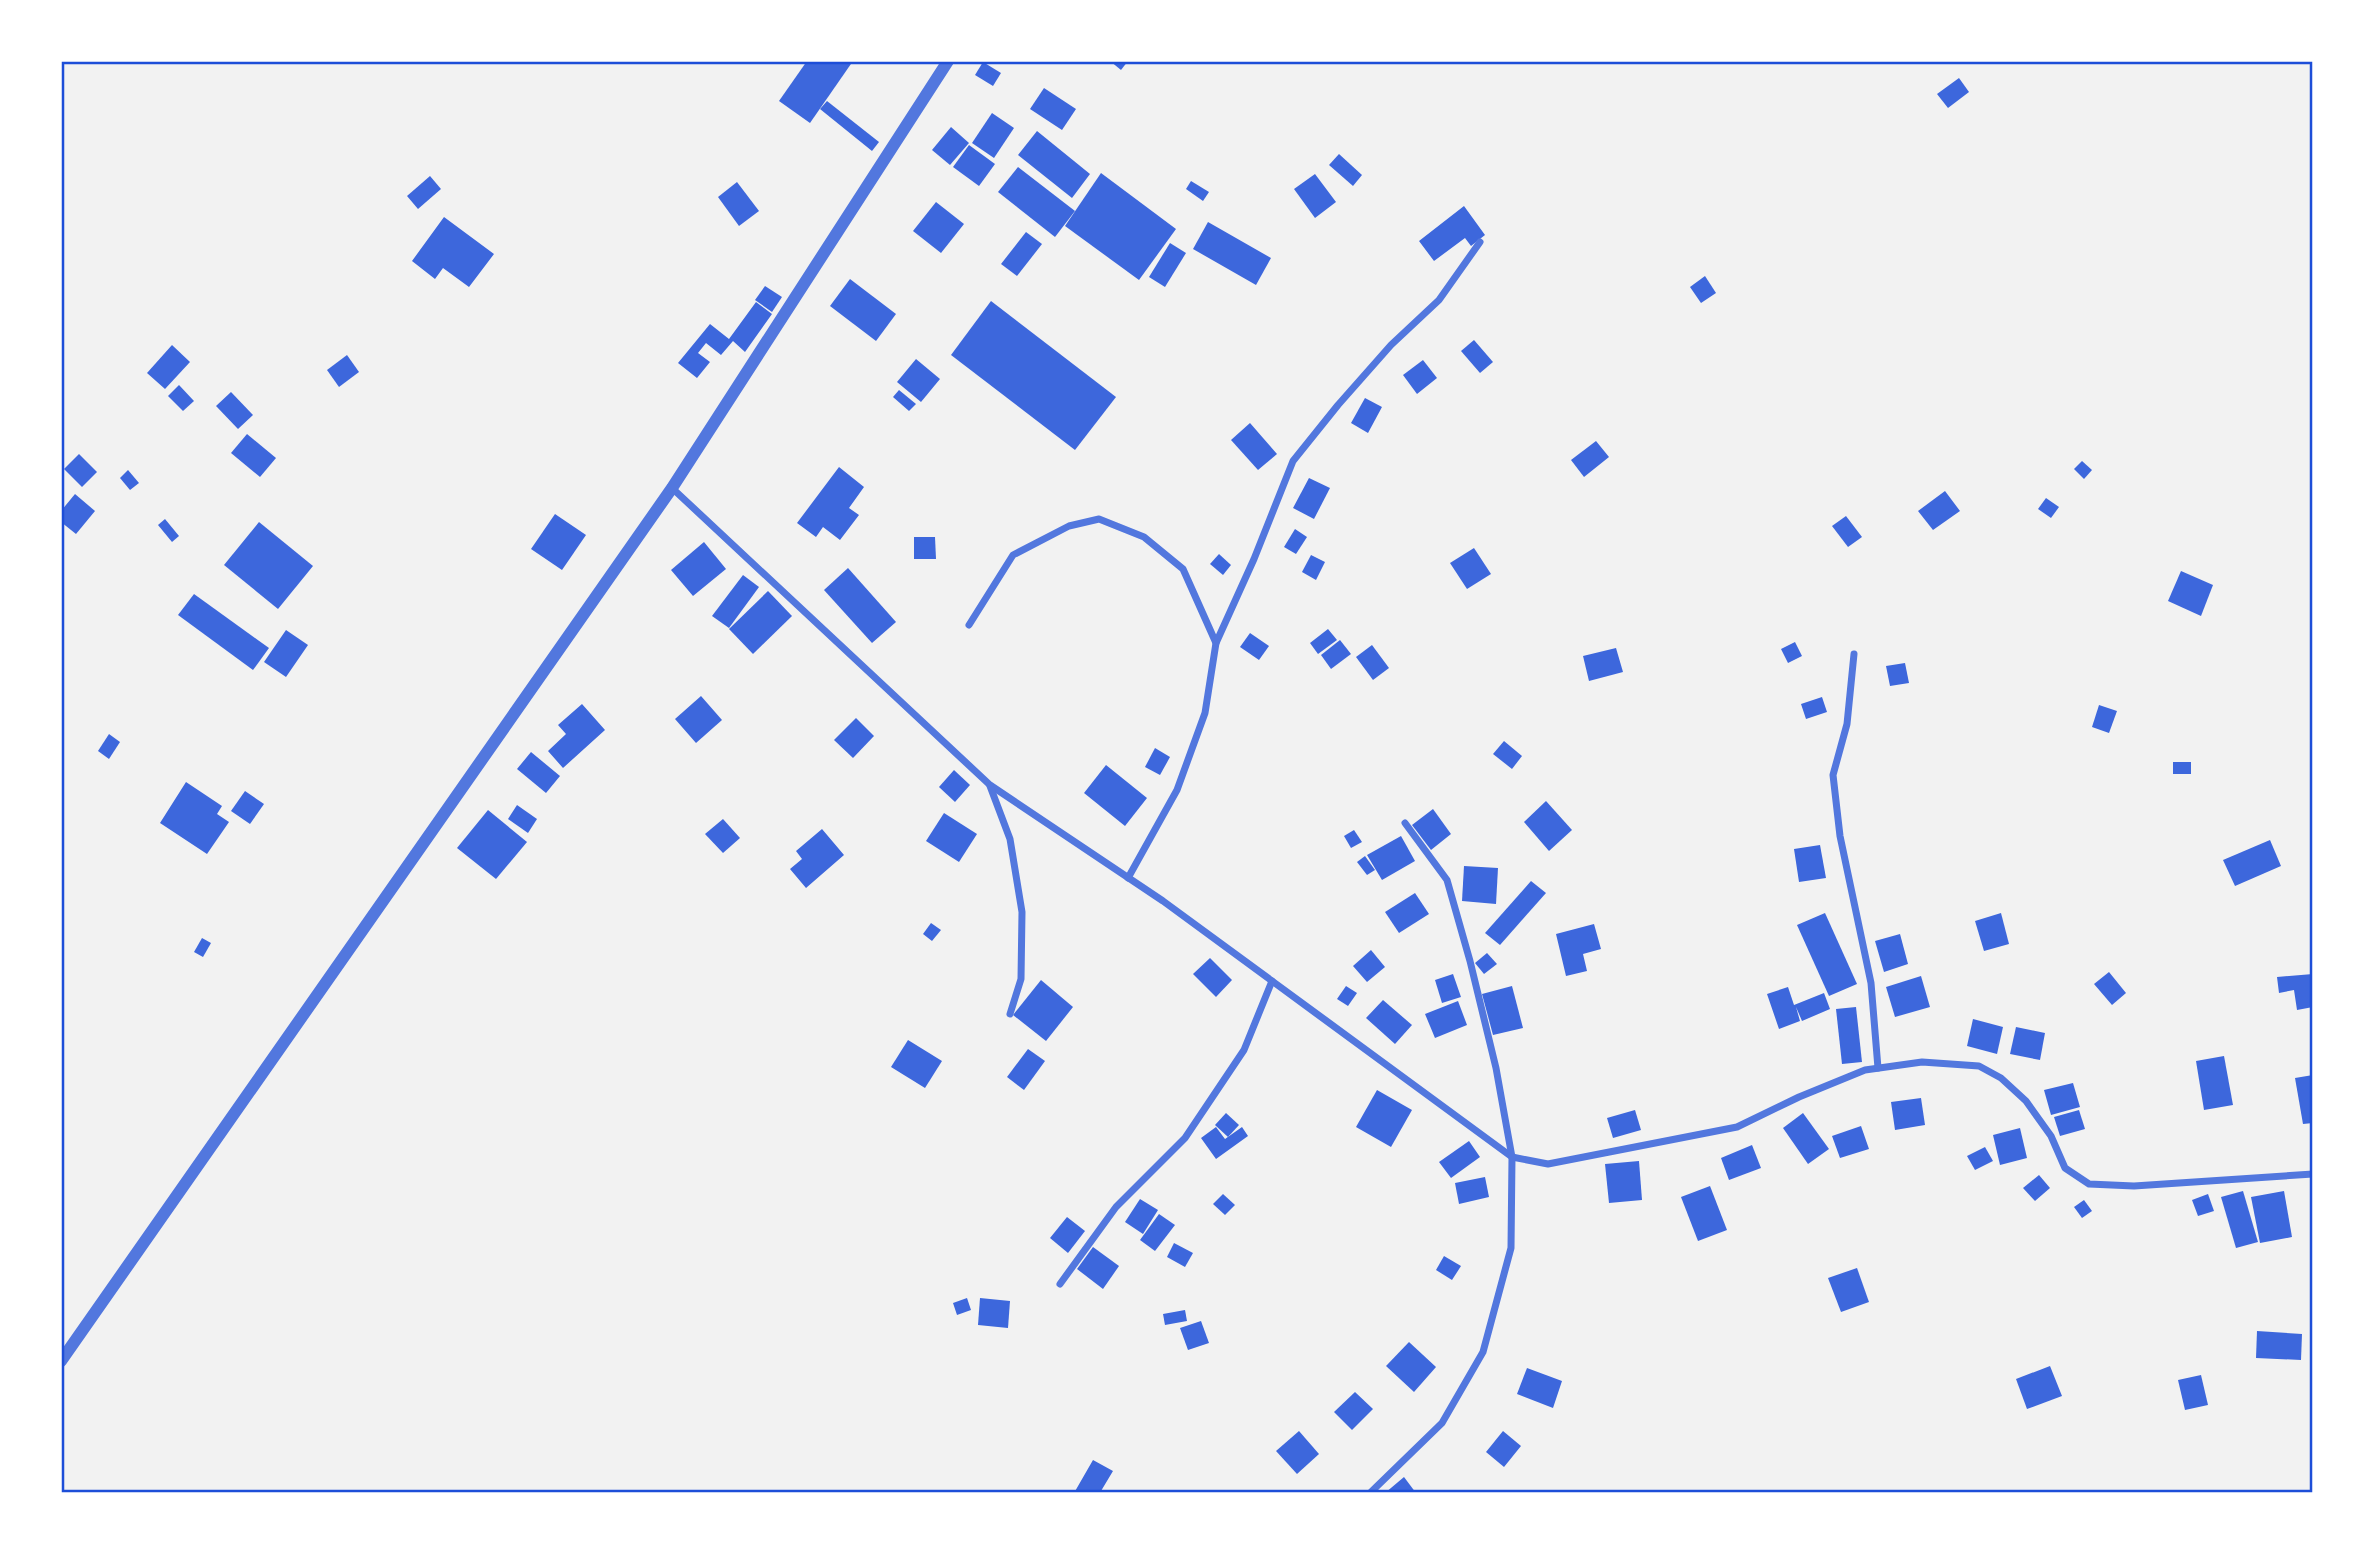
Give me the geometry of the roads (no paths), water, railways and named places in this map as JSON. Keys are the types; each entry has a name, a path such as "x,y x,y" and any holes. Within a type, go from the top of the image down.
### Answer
{"street":[{"path":"61,1361 672,488 948,61"},
{"path":"1128,878 1177,790 1205,713 1216,643 1254,559 1293,461 1391,345 1439,300 1480,242"},
{"path":"672,488 990,785 1128,878 1512,1157 1548,1164 1737,1127 1798,1097 1865,1070 1922,1062 1979,1066 2001,1078 2033,1110 2051,1136 2065,1168 2089,1184 2134,1186 2313,1174"},
{"path":"969,625 1013,555 1069,526 1099,519 1144,537 1183,569 1216,643"},
{"path":"1854,654 1847,724 1833,775 1840,836 1871,983 1878,1068"},
{"path":"990,785 1010,839 1022,912 1021,979 1010,1014"},
{"path":"1370,1493 1442,1423 1483,1352 1511,1248 1512,1157 1496,1069 1470,961 1447,880 1405,823"},
{"path":"1060,1284 1116,1207 1185,1138 1244,1050 1272,981"}]}
